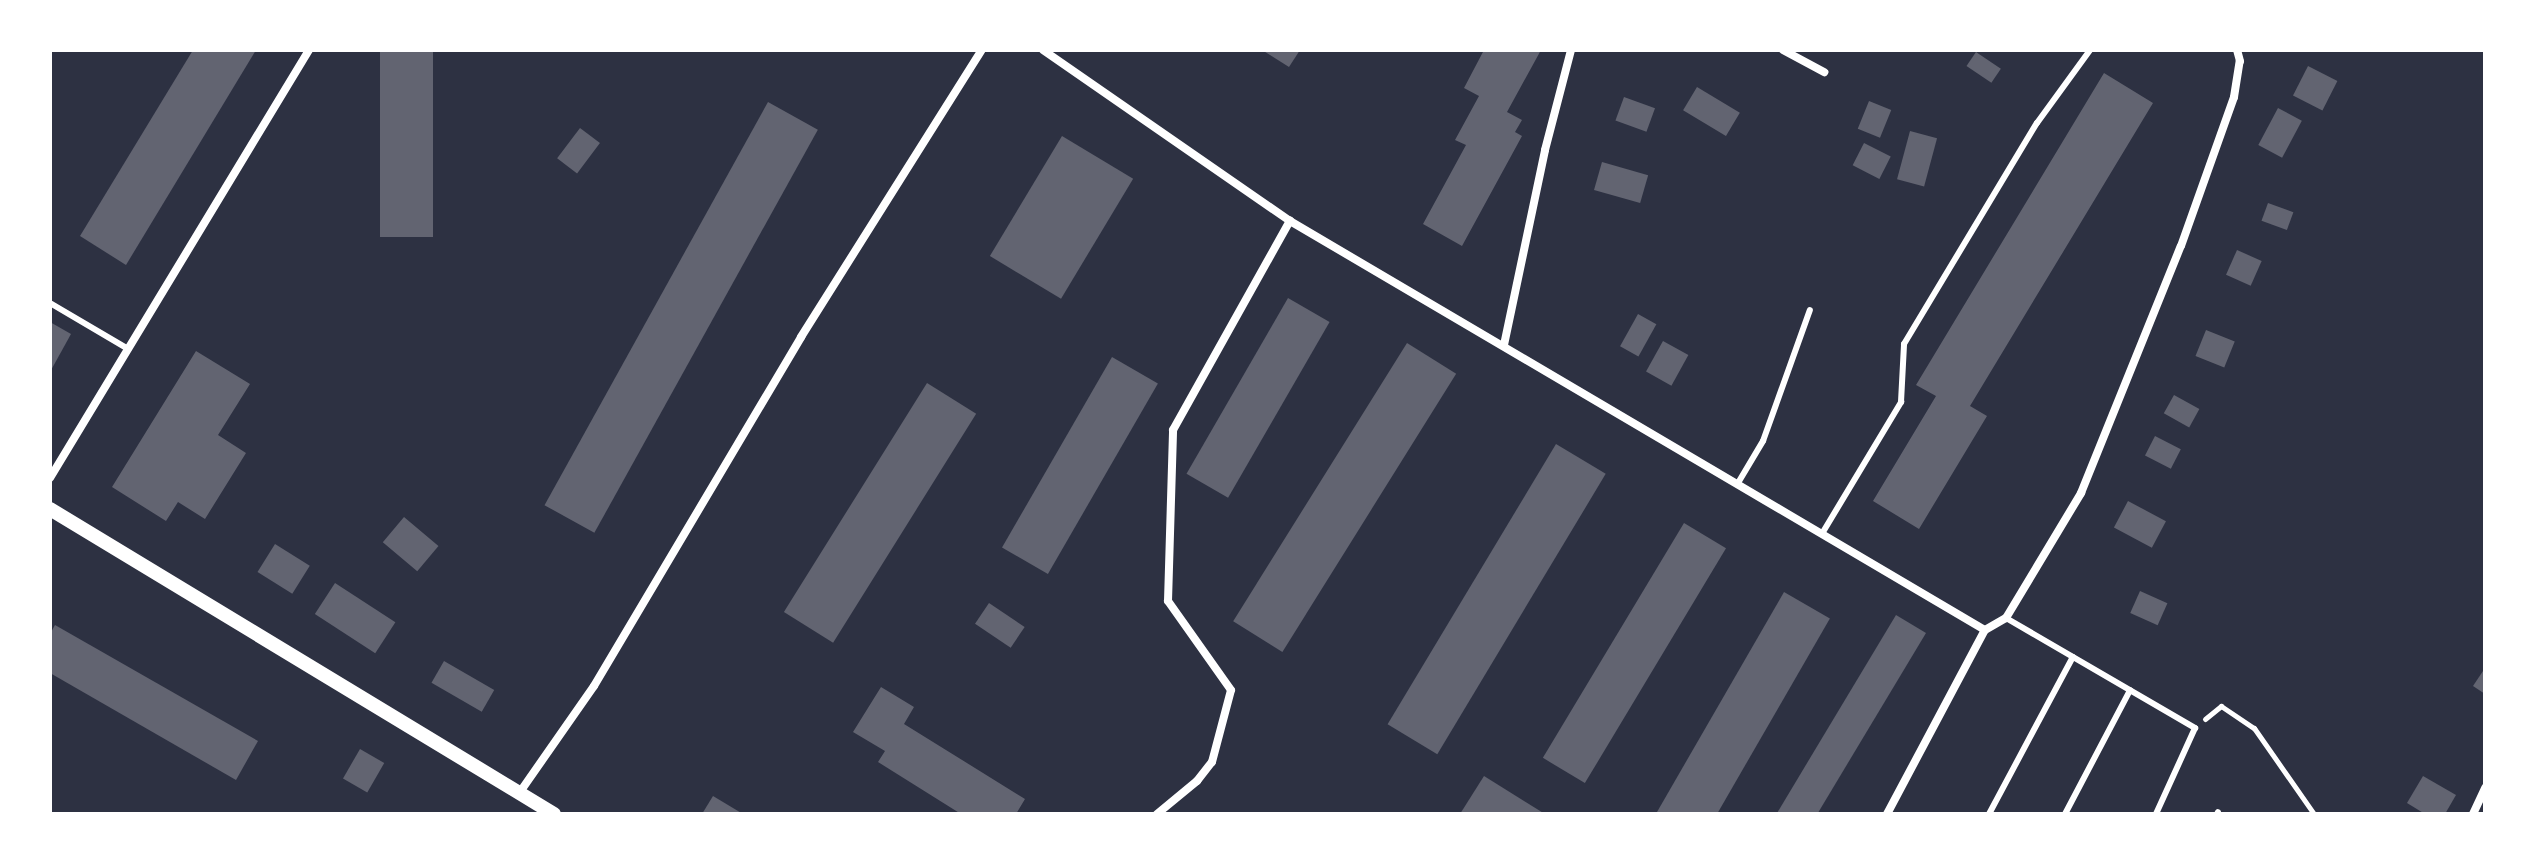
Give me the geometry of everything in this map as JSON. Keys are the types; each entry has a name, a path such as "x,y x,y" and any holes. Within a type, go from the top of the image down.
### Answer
{"street":[{"path":"50,478 309,50"},
{"path":"520,792 594,686 801,337 982,50"},
{"path":"1043,50 1290,221 1985,630"},
{"path":"1504,345 1545,150 1571,50"},
{"path":"1783,50 1824,72"},
{"path":"1887,814 1985,630 2006,618 2081,493 2164,290 2234,97 2240,61 2237,50"},
{"path":"1157,814 1197,781 1212,762 1231,690 1168,601 1173,430 1290,221"},
{"path":"50,509 554,814"},
{"path":"2473,814 2485,788"}],"lane":[{"path":"1823,532 1901,402 1904,344 2037,123 2090,50"},
{"path":"50,303 128,349"},
{"path":"1738,483 1763,441 1810,310"},
{"path":"2006,618 2195,728 2156,814"},
{"path":"1989,814 2073,657"},
{"path":"2065,814 2130,690"}],"path":[{"path":"2195,728 2221,706 2254,728 2314,814"}],"building":[{"path":"193,50 256,50 126,265 80,236"},
{"path":"380,50 433,50 433,237 380,237"},
{"path":"1262,50 1300,50 1289,67"},
{"path":"1484,50 1541,50 1507,112 1522,120 1515,132 1522,136 1462,246 1423,224 1466,145 1455,140 1479,96 1464,88"},
{"path":"1976,52 2001,69 1991,83 1966,66"},
{"path":"2308,66 2337,81 2322,110 2293,95"},
{"path":"2104,73 2153,103 1970,406 1987,416 1919,529 1873,501 1936,396 1916,385"},
{"path":"1697,87 1740,113 1726,136 1683,110"},
{"path":"1624,97 1655,108 1646,132 1615,120"},
{"path":"1869,101 1891,110 1880,138 1858,129"},
{"path":"768,102 818,130 594,533 545,505"},
{"path":"2278,108 2302,121 2282,158 2258,145"},
{"path":"580,128 600,143 577,173 557,158"},
{"path":"1910,131 1937,138 1924,187 1897,179"},
{"path":"1062,136 1133,179 1061,299 990,256"},
{"path":"1864,143 1891,157 1879,179 1853,165"},
{"path":"1602,162 1648,175 1640,203 1594,190"},
{"path":"2268,203 2293,212 2287,230 2262,221"},
{"path":"2237,250 2262,261 2251,286 2226,275"},
{"path":"1288,298 1330,322 1228,498 1186,474"},
{"path":"1638,314 1656,324 1638,357 1620,346"},
{"path":"50,322 71,334 50,372"},
{"path":"2206,330 2235,342 2224,368 2196,356"},
{"path":"1663,341 1688,355 1671,386 1646,372"},
{"path":"1407,343 1456,374 1282,652 1233,621"},
{"path":"196,351 250,384 218,435 246,453 205,519 178,502 166,521 112,487"},
{"path":"1112,357 1158,384 1048,574 1002,548"},
{"path":"927,383 976,414 833,643 784,612"},
{"path":"2174,395 2199,409 2189,427 2164,413"},
{"path":"2155,436 2181,449 2171,469 2145,456"},
{"path":"1556,444 1606,474 1437,754 1388,724"},
{"path":"2128,501 2166,521 2152,548 2114,527"},
{"path":"404,517 438,546 417,571 383,542"},
{"path":"1684,523 1726,548 1585,783 1543,758"},
{"path":"275,544 310,566 292,594 258,572"},
{"path":"335,583 395,622 375,653 315,614"},
{"path":"2140,591 2167,603 2158,625 2130,613"},
{"path":"1784,592 1830,618 1717,814 1656,814"},
{"path":"989,603 1025,627 1011,648 975,624"},
{"path":"1896,615 1926,633 1817,814 1778,812"},
{"path":"55,625 258,741 236,780 50,673 50,634"},
{"path":"444,661 494,690 482,712 432,683"},
{"path":"2485,668 2485,694 2473,686"},
{"path":"881,687 914,707 904,724 1025,799 1016,814 961,814 878,762 885,751 853,732"},
{"path":"360,749 384,763 367,792 343,778"},
{"path":"1484,776 1545,814 1460,814"},
{"path":"2423,776 2456,795 2445,814 2425,814 2407,803"},
{"path":"713,796 743,814 702,814"}]}
